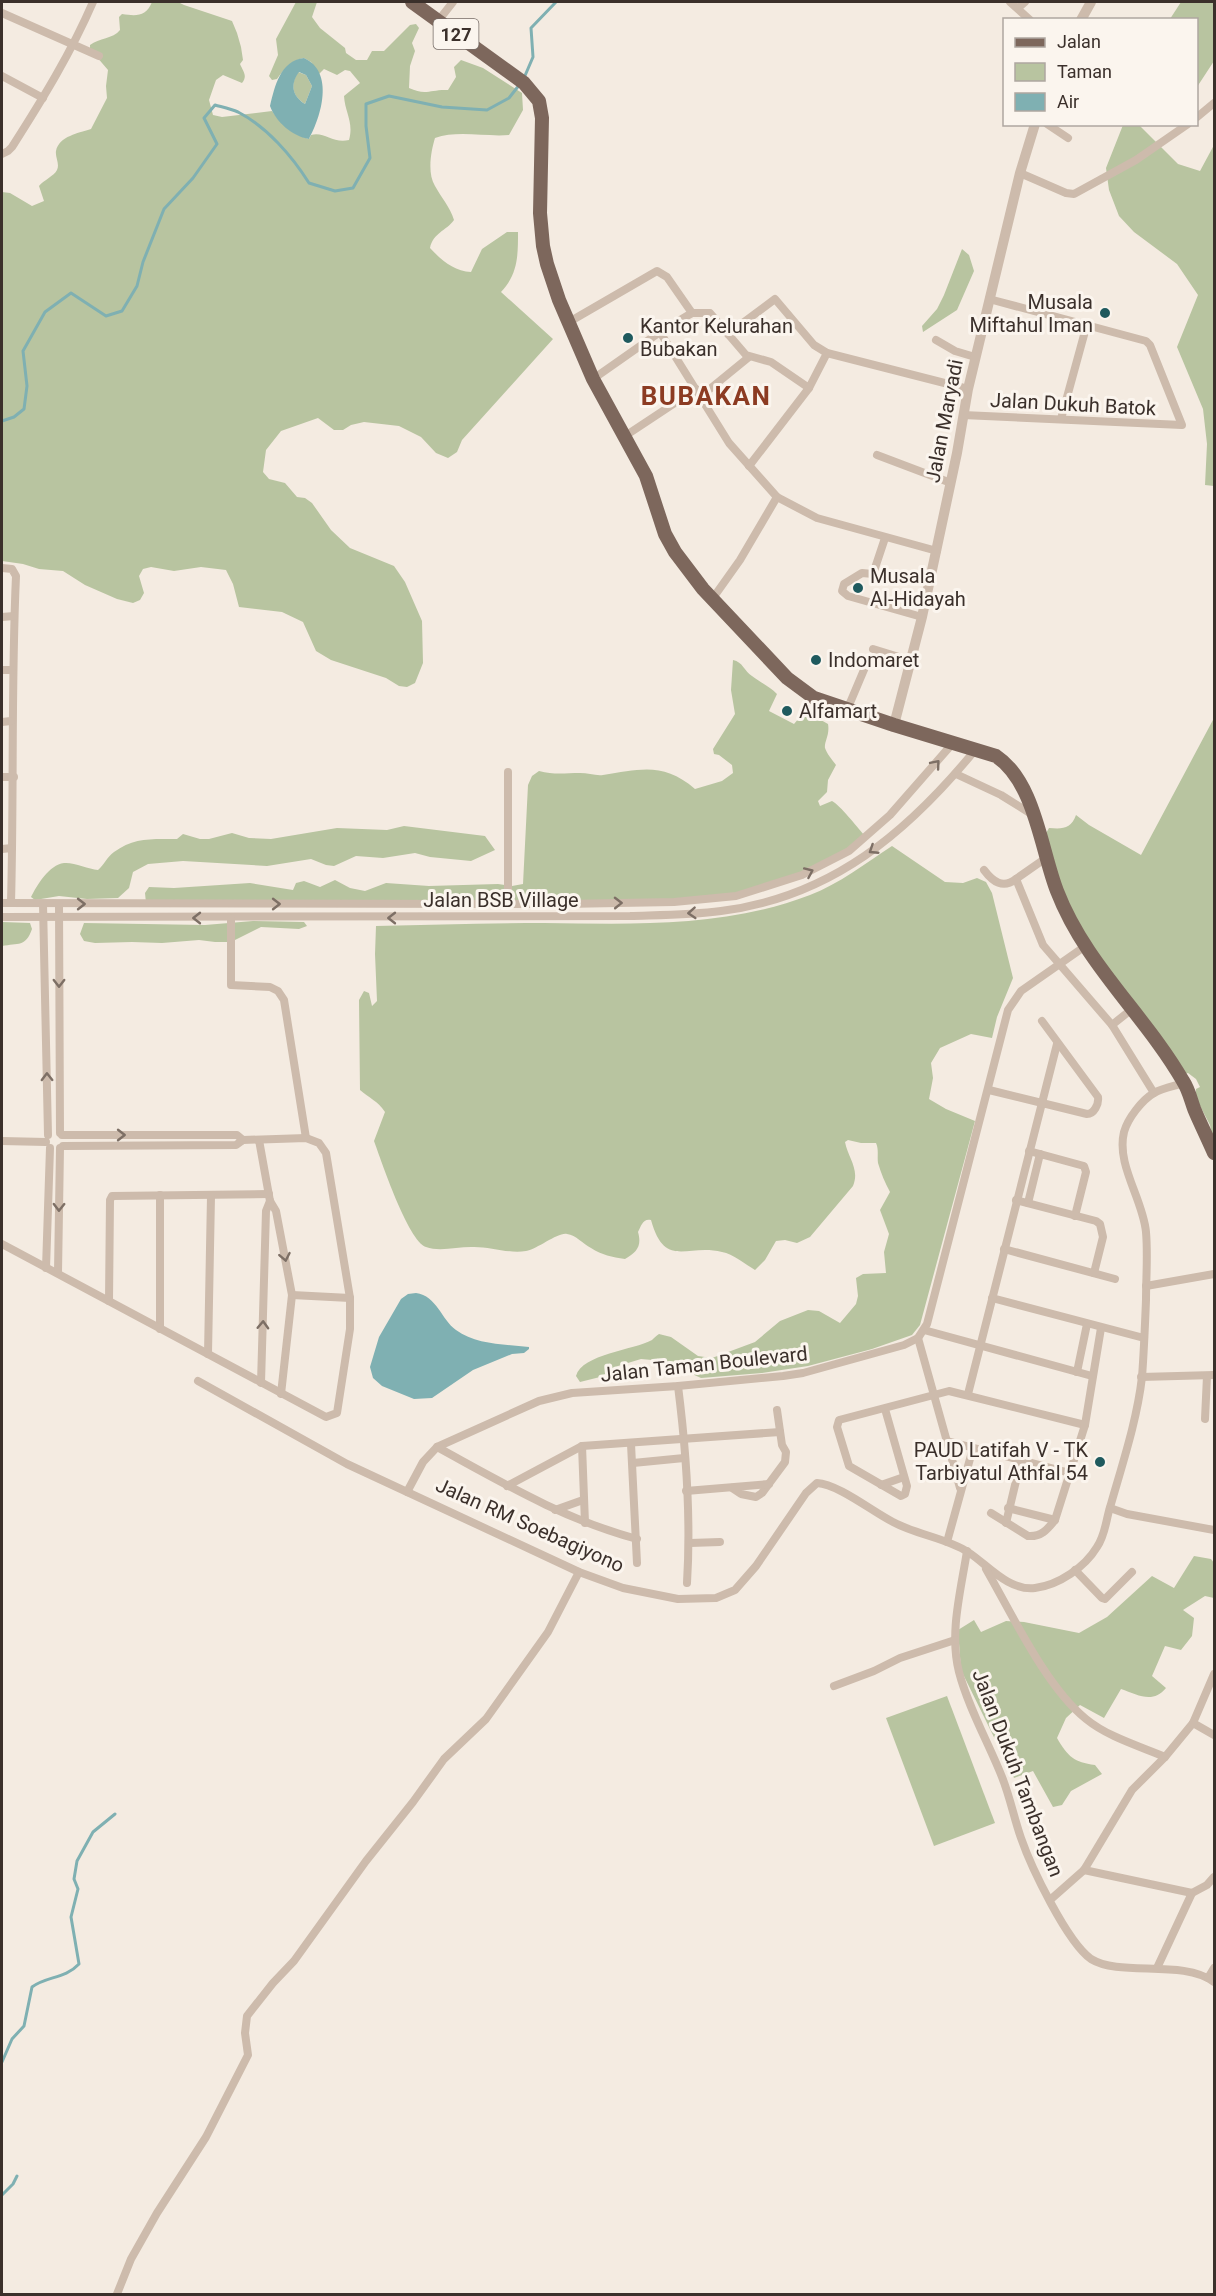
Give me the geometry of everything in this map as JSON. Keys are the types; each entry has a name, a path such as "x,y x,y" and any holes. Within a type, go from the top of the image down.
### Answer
{"main road":[{"name":"127","path":"411,2 524,83 539,101 542,111 540,213 543,246 552,279 593,379 646,476 664,534 686,569 795,685 814,698 996,756 1014,772 1033,816 1057,891 1084,947 1132,1009 1184,1083 1215,1153"}],"street":[{"path":"2,154 12,147 43,98 93,2"},
{"path":"438,21 453,2"},
{"path":"1010,2 1028,18"},
{"path":"1018,9 1025,2"},
{"path":"1082,18 1089,2"},
{"path":"2,14 99,56"},
{"path":"2,76 43,98"},
{"path":"1198,117 1215,103"},
{"name":"Jalan Maryadi","path":"894,725 912,661 937,551 975,357 1020,173 1034,126"},
{"path":"1050,126 1068,138"},
{"path":"1020,173 1066,193 1074,194 1136,160 1185,126"},
{"path":"569,322 657,271 667,277 692,313"},
{"path":"728,334 775,299 814,345 827,354 968,389"},
{"path":"989,299 1087,324 1061,419"},
{"path":"593,379 660,332 692,313 707,312 713,315 749,357 771,362 809,388"},
{"name":"Jalan Dukuh Batok","path":"963,415 1182,425 1146,340 1087,324"},
{"path":"660,332 729,443 777,497 817,518 937,551"},
{"path":"936,340 955,351 975,357"},
{"path":"749,466 809,388 827,354"},
{"path":"625,436 698,393 749,357"},
{"path":"877,455 951,483"},
{"path":"713,598 740,560 777,497"},
{"path":"885,538 873,574 862,573 844,584 842,591 848,597 922,617"},
{"path":"2,568 12,569 16,576 11,721 14,777 12,848 6,903 640,903 736,896 802,875 849,851 877,829 918,786 953,743"},
{"path":"2,617 14,616"},
{"path":"873,650 912,661"},
{"path":"848,710 866,665"},
{"path":"2,670 12,670"},
{"path":"2,722 11,721"},
{"name":"Jalan BSB Village","path":"2,917 630,916 723,911 787,895 831,877 904,827 956,774 976,749"},
{"path":"508,772 508,903"},
{"path":"956,774 1001,795 1033,816"},
{"path":"2,777 14,777"},
{"path":"2,849 12,848"},
{"path":"984,870 990,877 1003,885 1008,885 1046,858"},
{"path":"1016,879 1043,945 1112,1025 1154,1093"},
{"path":"43,904 48,1142 46,1268"},
{"path":"58,1273 61,1147 59,904"},
{"path":"231,918 231,985 270,987 278,991 284,1000 306,1138"},
{"path":"45,940 59,939"},
{"path":"960,1488 933,1395 921,1334 1011,1005 1021,991 1084,947"},
{"path":"1112,1025 1132,1009"},
{"path":"988,1090 1090,1114 1099,1100 1042,1021"},
{"path":"968,1394 1057,1044"},
{"name":"Jalan RM Soebagiyono","path":"198,1382 346,1464 579,1572 623,1588 678,1599 705,1599 726,1595 746,1580 806,1493 817,1483 833,1488 901,1526 967,1551 1009,1582 1021,1587 1034,1588 1067,1576 1086,1562 1098,1546 1106,1526 1134,1421 1142,1377 1148,1252 1144,1215 1125,1160 1123,1138 1133,1114 1154,1093 1184,1083"},
{"path":"48,1142 54,1132 61,1134 237,1135 243,1140"},
{"path":"2,1141 48,1142 61,1147 236,1145 243,1140 306,1138 319,1143 326,1153 350,1298 350,1329 337,1413 330,1418 326,1417 2,1244"},
{"path":"259,1140 270,1197 276,1211 292,1295 281,1394"},
{"path":"1029,1151 1081,1165 1086,1169 1076,1216"},
{"path":"1028,1203 1040,1154"},
{"path":"160,1195 160,1329"},
{"path":"109,1301 110,1200 112,1196 270,1197"},
{"path":"208,1354 211,1196"},
{"path":"261,1383 266,1210 270,1197"},
{"path":"1016,1200 1096,1221 1102,1227 1103,1237 1094,1273"},
{"path":"1004,1249 1115,1279"},
{"path":"1146,1286 1215,1274"},
{"path":"292,1295 350,1298"},
{"path":"992,1298 1144,1338"},
{"path":"1077,1372 1087,1324"},
{"path":"991,1513 1028,1536 1034,1537 1045,1532 1055,1520 1084,1425 1101,1328"},
{"path":"921,1334 979,1346 1092,1376"},
{"name":"Jalan Taman Boulevard","path":"407,1492 423,1462 437,1447 553,1396 802,1373 904,1345 921,1334"},
{"path":"1142,1377 1211,1376 1205,1419"},
{"path":"678,1386 685,1440 684,1458 690,1543 687,1582"},
{"path":"885,1408 907,1489 903,1495 892,1492 849,1466 837,1422 842,1419 949,1391 1084,1425"},
{"path":"686,1491 769,1484 785,1462 786,1452 782,1445 777,1410"},
{"path":"507,1486 582,1446 780,1432"},
{"path":"947,1441 1070,1473"},
{"path":"631,1444 637,1563"},
{"path":"582,1446 585,1523"},
{"path":"437,1447 555,1510 585,1523 637,1539"},
{"path":"947,1542 960,1488 973,1448"},
{"path":"633,1462 684,1458"},
{"path":"1006,1523 1021,1460"},
{"path":"881,1485 904,1477"},
{"path":"555,1510 584,1500"},
{"path":"1008,1508 1055,1520"},
{"path":"1110,1508 1126,1514 1215,1530"},
{"path":"690,1543 720,1542"},
{"name":"Jalan Dukuh Tambangan","path":"967,1551 955,1630 959,1672 1004,1780 1022,1840 1050,1900 1076,1944 1092,1959 1111,1966 1157,1968 1211,1980"},
{"path":"982,1562 1047,1675 1071,1705 1107,1732 1165,1757"},
{"path":"1075,1570 1105,1599 1132,1572"},
{"path":"117,2295 131,2259 157,2213 206,2138 248,2055 245,2033 247,2016 294,1961 444,1758 486,1719 548,1632 579,1572"},
{"path":"834,1686 874,1671 900,1658 956,1640"},
{"name":"Jalan Dukuh Tambangan","path":"1050,1900 1084,1870 1131,1790 1165,1757 1193,1723 1215,1674"},
{"path":"1193,1723 1215,1735"},
{"name":"Jalan Dukuh Tambangan","path":"1084,1870 1192,1893"},
{"path":"1157,1968 1192,1893 1211,1888 1215,1878"},
{"path":"1211,1980 1215,1968"}],"green space":[{"path":"152,2 178,2 232,21 241,47 243,60 240,64 245,78 242,83 223,75 216,80 209,100 213,115 222,117 272,111 288,128 309,139 311,135 316,134 343,141 349,140 350,123 344,96 360,83 350,71 345,70 337,75 324,69 319,74 311,62 304,58 292,63 277,79 272,80 269,76 278,55 276,39 296,2 317,2 312,17 320,28 356,60 367,60 372,51 384,51 410,25 416,24 419,28 412,43 415,51 410,66 409,88 424,92 448,90 456,77 454,67 461,60 483,68 522,93 523,110 509,135 452,134 435,138 431,155 431,175 454,220 437,235 430,248 448,264 459,270 471,272 482,249 507,232 518,232 514,271 501,292 553,339 462,440 457,452 448,458 436,453 421,437 399,426 364,422 351,425 343,430 334,430 318,418 281,431 266,450 263,472 269,479 285,483 297,497 305,498 312,503 331,530 350,548 394,566 405,582 422,621 423,663 415,683 407,687 331,660 316,651 303,622 282,612 239,607 233,584 226,570 201,567 174,571 151,567 143,569 139,576 144,593 140,600 133,603 117,599 85,585 63,571 39,569 2,561 2,192 10,193 32,206 44,201 39,186 57,170 58,146 70,136 91,129 107,98 108,70 90,49 90,45 117,33 120,30 119,17 122,14 144,13"},
{"path":"1181,2 1214,2 1214,61 1198,85 1198,18 1171,18"},
{"path":"298,72 306,75 312,86 305,104 295,94 293,86"},
{"path":"1123,126 1140,126 1178,164 1200,171 1214,145 1214,486 1205,485 1207,444 1203,409 1177,347 1198,295 1177,264 1134,232 1119,216 1109,190 1106,168"},
{"path":"962,249 969,255 974,271 957,310 923,332 922,326 937,309"},
{"path":"733,660 777,694 769,711 794,724 805,711 828,724 825,748 836,765 828,780 827,792 818,801 820,806 832,801 835,803 865,836 848,849 802,873 735,894 674,900 146,903 145,893 149,887 174,888 250,883 293,890 296,883 304,881 320,887 335,880 350,888 365,891 386,883 429,886 523,884 528,785 532,776 539,771 600,775 641,770 662,771 684,780 695,789 722,781 733,773 732,765 714,754 713,749 735,714 731,690"},
{"path":"1214,718 1214,1146 1210,1125 1196,1098 1196,1089 1200,1087 1196,1079 1188,1073 1185,1074 1083,936 1057,879 1045,835 1049,828 1069,826 1076,815 1141,855"},
{"path":"404,826 485,836 495,850 471,861 430,857 415,853 383,858 356,856 334,866 311,859 267,866 183,861 148,864 133,872 129,888 118,898 87,899 59,896 35,900 31,897 44,876 53,867 64,863 98,870 114,852 136,841 177,839 183,834 209,839 232,833 249,838 271,839 337,828 387,830"},
{"path":"892,846 945,882 963,883 977,878 986,882 992,893 1013,978 997,1017 992,1038 971,1034 940,1048 931,1063 933,1078 929,1099 975,1121 920,1325 912,1335 872,1349 808,1366 762,1373 701,1378 663,1361 641,1359 618,1366 600,1377 580,1382 576,1376 588,1362 644,1344 659,1334 671,1337 698,1356 712,1358 755,1342 780,1321 808,1310 819,1311 840,1323 856,1304 858,1296 856,1278 863,1274 886,1273 884,1252 889,1234 880,1210 890,1192 878,1163 876,1143 848,1140 845,1142 855,1174 853,1186 810,1237 797,1243 785,1240 776,1241 765,1260 755,1270 735,1257 722,1252 670,1250 663,1245 651,1220 643,1223 638,1232 637,1248 625,1259 599,1252 567,1234 558,1236 531,1250 519,1252 478,1247 442,1249 426,1247 419,1242 403,1216 374,1141 385,1112 360,1090 359,1000 364,991 369,993 372,1006 377,1001 376,926 612,924 712,919 778,906 810,895 842,879"},
{"path":"253,921 304,922 307,926 299,929 261,927 231,942 199,940 162,943 95,943 84,941 80,934 84,923 205,925"},
{"path":"2,922 30,923 32,929 30,935 17,944 2,946"},
{"path":"1194,1556 1211,1559 1214,1563 1214,1598 1205,1596 1183,1610 1194,1618 1192,1636 1181,1650 1165,1646 1152,1676 1166,1688 1151,1697 1139,1696 1121,1689 1104,1718 1080,1705 1066,1718 1057,1738 1072,1758 1095,1765 1102,1774 1071,1791 1062,1805 1053,1807 1033,1771 1014,1778 961,1670 958,1630 974,1620 981,1632 1006,1621 1024,1622 1079,1633 1107,1617 1152,1576 1174,1588"},
{"path":"947,1696 995,1823 934,1846 886,1718"}],"water":[{"path":"304,58 314,65 320,73 322,84 321,107 309,139 285,127 270,106 280,76 289,64","holes":["299,72 306,75 312,86 305,104 295,94 294,81"]},
{"path":"416,1293 429,1298 456,1330 472,1339 529,1347 529,1349 524,1353 512,1354 473,1370 432,1398 414,1399 382,1386 373,1378 370,1367 379,1337 401,1299 408,1294"}],"waterway":[{"path":"524,78 533,57 531,28 556,2"},
{"path":"2,421 14,417 24,409 27,386 23,351 45,312 71,293 106,316 122,311 137,286 143,262 164,209 193,178 217,144 204,118 215,105 249,118 278,143 309,183 335,191 353,188 370,158 366,104 389,96 442,107 487,110 509,98 520,84"},
{"path":"2,2062 12,2039 24,2026 32,1987 62,1975 79,1964 71,1917 78,1889 74,1879 77,1861 93,1832 115,1814"},
{"path":"2,2195 13,2184 17,2176"}],"place":[{"name":"Musala Miftahul Iman","path":"1105,313"},
{"name":"Kantor Kelurahan Bubakan","path":"628,338"},
{"name":"Musala Al-Hidayah","path":"858,588"},
{"name":"Indomaret","path":"816,660"},
{"name":"Alfamart","path":"787,711"},
{"name":"PAUD Latifah V - TK Tarbiyatul Athfal 54","path":"1100,1462"}],"district":[{"name":"BUBAKAN","path":"706,396"}]}
